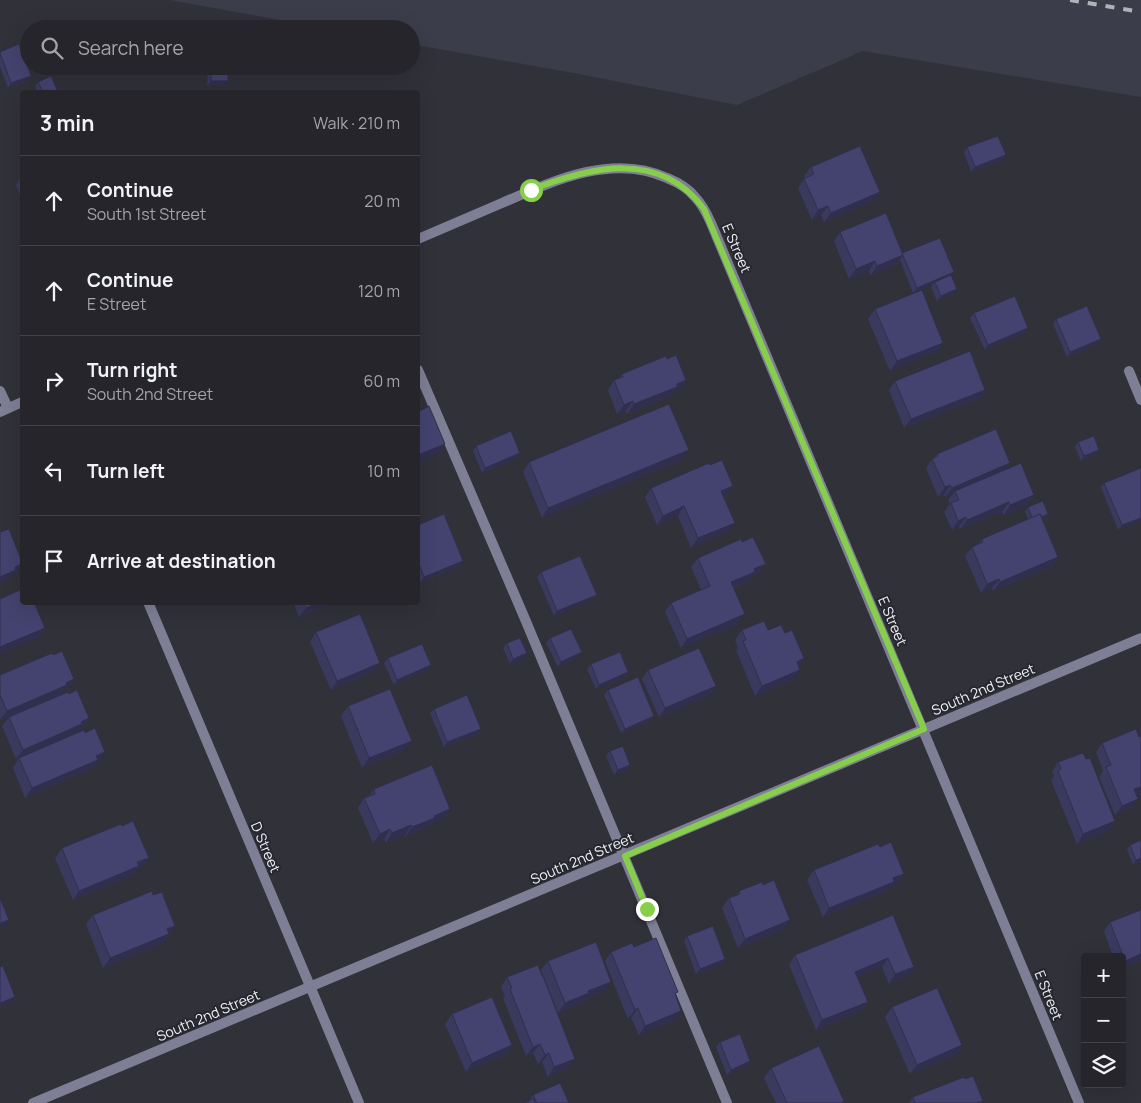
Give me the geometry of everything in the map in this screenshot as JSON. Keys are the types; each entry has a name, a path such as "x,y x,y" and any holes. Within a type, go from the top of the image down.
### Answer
{"street":[{"name":"E Street","path":"420,237 531,190 557,180 587,172 635,168 656,173 677,182 695,196 712,223 1079,1103"},
{"path":"1129,370 1141,400"},
{"path":"420,375 625,856 727,1103"},
{"path":"0,391 4,410 20,403"},
{"name":"D Street","path":"149,605 359,1103"},
{"name":"South 2nd Street","path":"33,1103 1141,638"}],"shaded area":[{"path":"170,0 1141,0 1141,97 863,51 737,105 420,46 420,20 280,20"}],"building":[{"path":"19,44 20,75 31,76 11,83 0,52"},
{"path":"211,75 228,75 228,81 211,81"},
{"path":"51,76 57,90 42,90 38,82"},
{"path":"998,136 1006,155 975,167 967,147"},
{"path":"860,146 880,192 831,213 828,206 818,210 804,179 814,174 811,167"},
{"path":"886,213 903,255 877,266 875,261 856,269 840,232"},
{"path":"940,238 954,272 917,288 902,253"},
{"path":"951,275 957,289 941,296 935,282"},
{"path":"922,290 943,343 897,361 875,309"},
{"path":"1015,296 1028,328 988,345 974,313"},
{"path":"1087,306 1101,339 1070,352 1056,319"},
{"path":"970,351 985,390 911,419 895,381"},
{"path":"676,355 686,380 677,384 677,387 634,404 633,401 624,405 614,380 623,377 622,374 666,356 667,359"},
{"path":"669,404 689,450 548,508 529,462"},
{"path":"429,406 445,444 420,454 420,411"},
{"path":"996,429 1010,463 952,488 950,485 945,487 932,459 938,456 937,454"},
{"path":"511,431 520,453 485,468 476,446"},
{"path":"1094,436 1099,450 1084,456 1078,442"},
{"path":"722,460 733,486 721,491 735,523 698,538 684,506 663,516 651,488 709,463 710,465"},
{"path":"1021,463 1034,495 1010,505 1009,502 967,520 966,517 958,521 951,503 959,500 955,491"},
{"path":"1141,468 1141,518 1122,525 1104,483"},
{"path":"1043,501 1048,514 1042,517 1040,514 1032,518 1028,507"},
{"path":"444,514 463,561 424,577 420,566 420,524"},
{"path":"1040,514 1058,557 1000,582 999,579 987,584 972,547 983,542 982,539"},
{"path":"9,529 20,557 20,565 15,567 16,570 0,577 0,532"},
{"path":"753,537 766,564 754,569 755,572 731,582 745,614 687,639 671,603 710,586 698,558 741,539 742,542"},
{"path":"580,556 597,595 557,611 541,572"},
{"path":"20,590 20,605 35,605 45,628 0,647 0,599"},
{"path":"360,614 380,663 337,681 316,632"},
{"path":"764,621 768,630 781,625 785,633 792,630 804,658 797,662 800,670 762,686 743,641 746,640 742,630"},
{"path":"571,629 582,652 561,662 550,638"},
{"path":"520,638 527,653 513,659 507,643"},
{"path":"422,644 431,665 397,680 388,658"},
{"path":"699,648 716,686 665,708 648,670"},
{"path":"62,651 74,679 66,683 67,685 7,711 0,695 0,675 52,653 53,655"},
{"path":"620,652 628,672 599,685 591,664"},
{"path":"638,677 654,716 625,729 608,690"},
{"path":"390,689 412,741 369,758 348,706"},
{"path":"77,690 89,718 81,722 82,724 23,750 9,717"},
{"path":"467,695 481,729 447,742 434,709"},
{"path":"95,728 105,752 96,756 98,760 32,788 19,758 84,730 85,733"},
{"path":"1136,729 1139,737 1141,736 1141,787 1134,789 1138,799 1122,806 1106,767 1111,765 1102,743"},
{"path":"623,746 630,765 618,770 610,751"},
{"path":"1083,753 1086,759 1090,758 1115,821 1083,834 1058,771 1061,769 1058,762"},
{"path":"432,765 450,809 434,816 435,818 412,827 411,825 392,833 390,829 380,834 364,798 375,794 374,789"},
{"path":"133,821 149,858 137,862 139,866 79,891 62,848"},
{"path":"1141,840 1141,858 1136,860 1130,845"},
{"path":"891,842 904,874 893,878 894,882 829,908 814,870 878,844 880,847"},
{"path":"774,880 790,920 745,939 729,898 740,894 739,891 762,882 763,885"},
{"path":"152,891 153,895 162,892 175,926 167,929 169,934 110,958 93,915"},
{"path":"0,898 9,920 0,923"},
{"path":"1141,910 1141,954 1126,961 1126,953 1122,953 1110,922"},
{"path":"893,915 914,967 895,974 888,958 855,972 868,1002 822,1020 795,955"},
{"path":"713,926 725,959 700,969 687,936"},
{"path":"656,938 678,992 675,993 681,1011 645,1026 638,1008 635,1010 611,952 632,943 634,947"},
{"path":"596,942 611,982 565,1003 548,961"},
{"path":"538,965 575,1059 554,1067 549,1053 545,1055 540,1044 533,1047 507,977"},
{"path":"3,966 15,997 0,1003 0,967"},
{"path":"937,988 962,1045 917,1065 892,1007"},
{"path":"492,997 512,1045 472,1063 452,1014"},
{"path":"740,1034 750,1061 731,1070 720,1042"},
{"path":"819,1046 844,1101 841,1103 787,1103 771,1068"},
{"path":"973,1076 983,1101 976,1103 915,1103 913,1097 964,1077 965,1079"},
{"path":"560,1083 569,1103 537,1103 533,1095"},
{"path":"534,1099 535,1103 524,1103"}],"railway":[{"path":"1070,0 1141,12"}],"route":[{"path":"531,190 557,180 587,172 635,168 656,173 677,182 695,196 712,223 924,729 625,856 647,909"}]}
